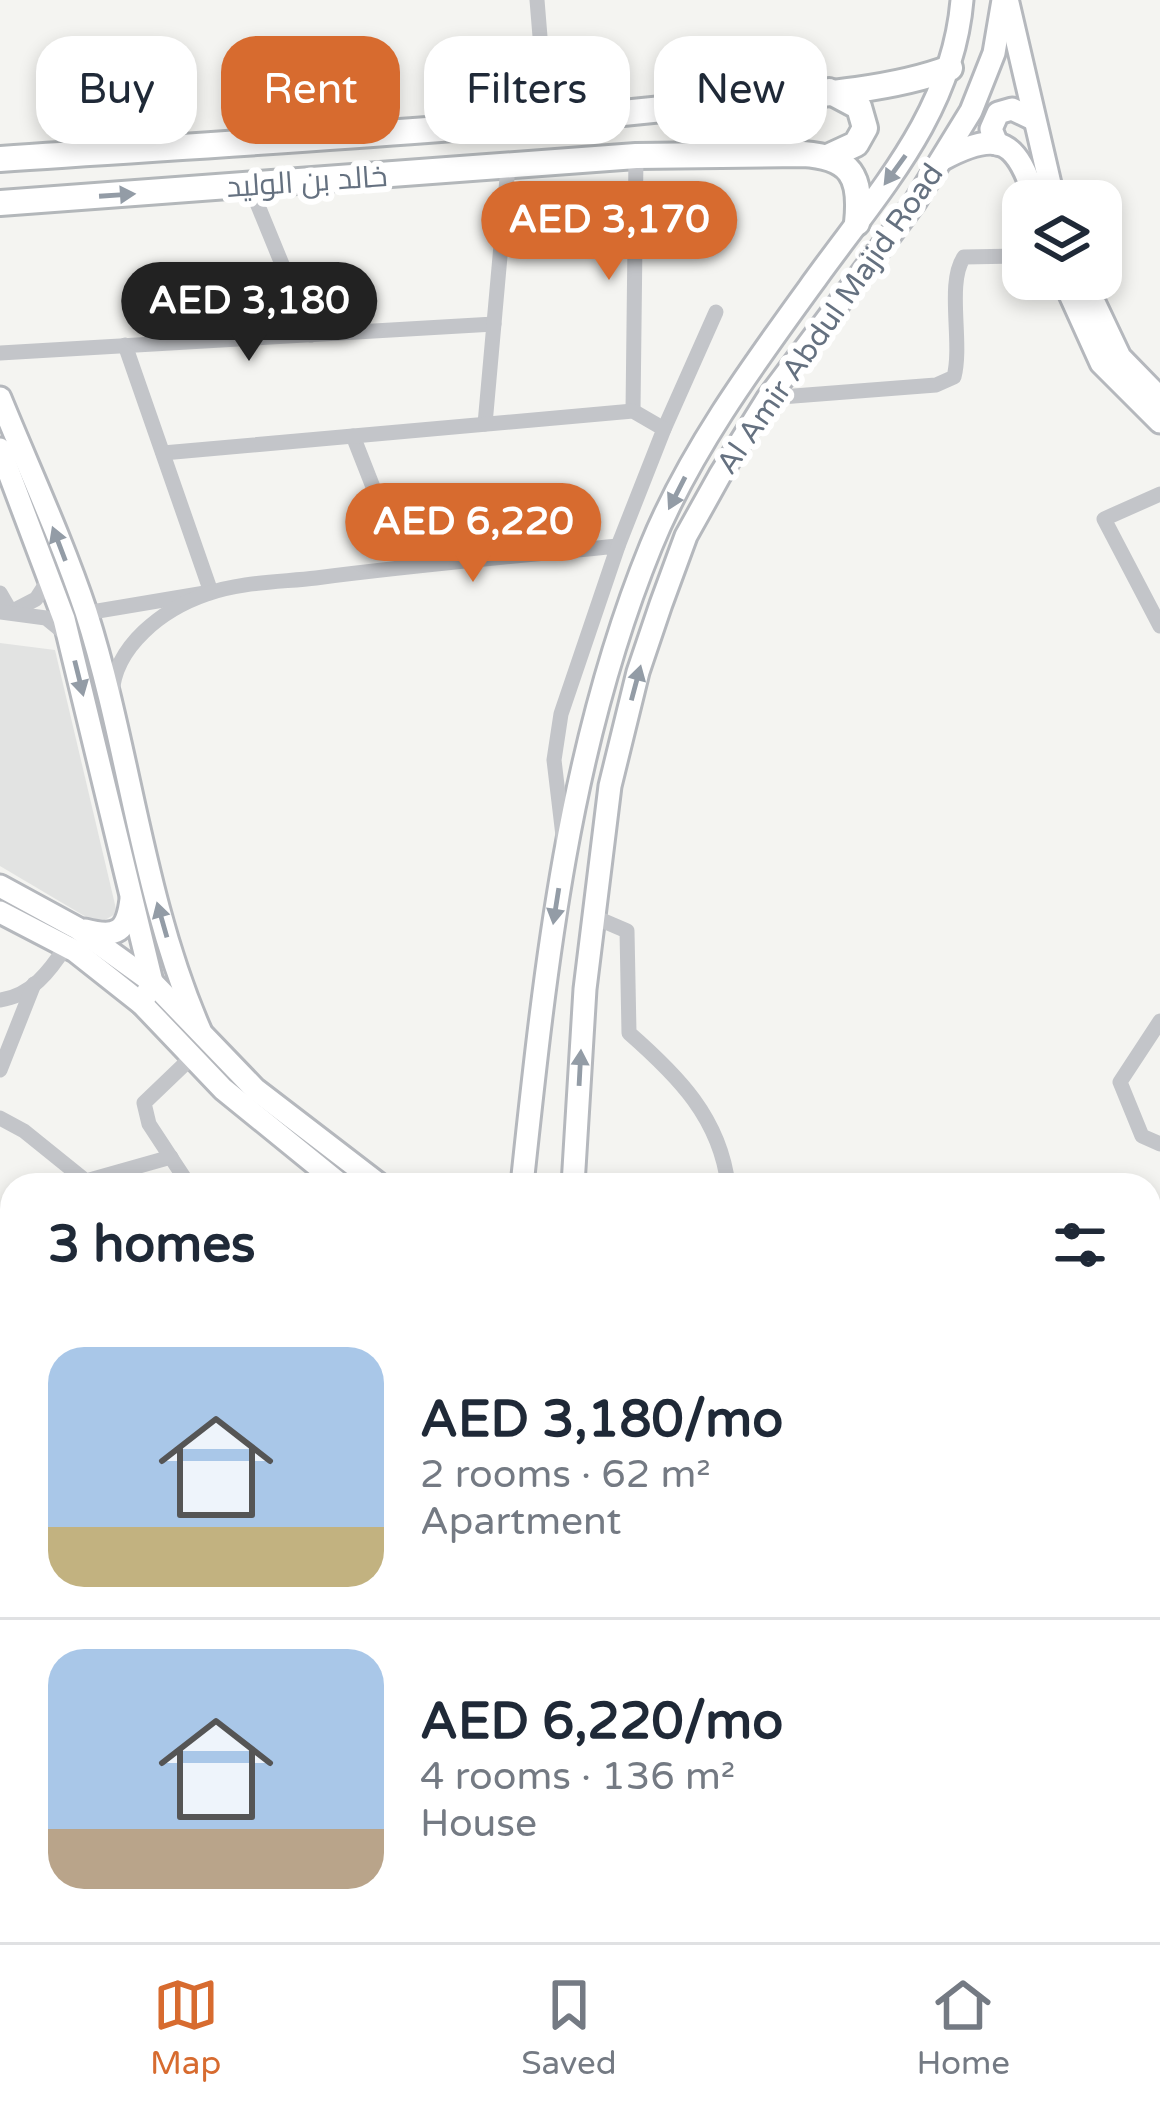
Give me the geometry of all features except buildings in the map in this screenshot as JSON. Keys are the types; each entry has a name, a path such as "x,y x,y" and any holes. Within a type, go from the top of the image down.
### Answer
{"main road":[{"name":"Al Amir Abdul Majid Road","path":"523,1173 543,989 565,850 589,745 651,545 699,450 923,129 950,68 962,0"},
{"name":"Al Amir Abdul Majid Road","path":"574,1173 592,916 610,786 638,671 661,604 686,536 768,398 943,159 982,90 1005,0"},
{"path":"1005,0 1049,180"},
{"name":"خالد بن الوليد","path":"630,113 829,91 918,78 950,68"},
{"path":"829,91 859,107 865,128 856,144 830,156 854,178 859,190 857,223"},
{"path":"1029,180 1024,165 997,144 991,129 998,113 1012,109 1033,119"},
{"name":"خالد بن الوليد","path":"0,159 424,130"},
{"path":"943,159 978,143 997,144"},
{"name":"خالد بن الوليد","path":"3,204 637,156 830,156"},
{"path":"1072,300 1101,363 1160,422"},
{"path":"1092,300 1120,357 1160,398"},
{"path":"0,398 86,613 162,922 200,1030"},
{"path":"0,449 69,637 152,982 142,1004"},
{"path":"0,886 71,937 152,982 255,1089 364,1173"},
{"path":"71,937 121,929 129,919 132,892"},
{"path":"0,912 71,937 223,1089 326,1173"}],"street":[{"path":"537,0 540,36"},
{"path":"633,411 637,156"},
{"path":"485,424 508,167"},
{"path":"250,186 311,334"},
{"path":"768,398 936,385 955,377 959,357 955,270 964,257 1002,256"},
{"path":"565,850 554,760 561,714 618,546 716,312"},
{"path":"0,353 494,324"},
{"path":"125,345 211,592"},
{"path":"163,453 633,411 664,429"},
{"path":"353,436 404,566"},
{"path":"1160,494 1104,519 1160,626"},
{"path":"86,613 404,566 618,546"},
{"path":"5,612 36,599 50,579"},
{"path":"111,716 113,680 127,651 149,626 211,592"},
{"path":"0,593 5,612"},
{"path":"5,612 46,618 69,637"},
{"path":"592,916 627,931 629,1033 688,1088 724,1154 726,1173"},
{"path":"0,1000 15,998 50,972 71,937"},
{"path":"0,1070 34,984"},
{"path":"1160,1021 1120,1082 1142,1136 1160,1144"},
{"path":"181,1173 149,1124 144,1103 192,1057"},
{"path":"0,1118 76,1173"},
{"path":"114,1173 171,1157"}],"shaded area":[{"path":"0,643 55,650 117,913 98,924 0,866"}]}
